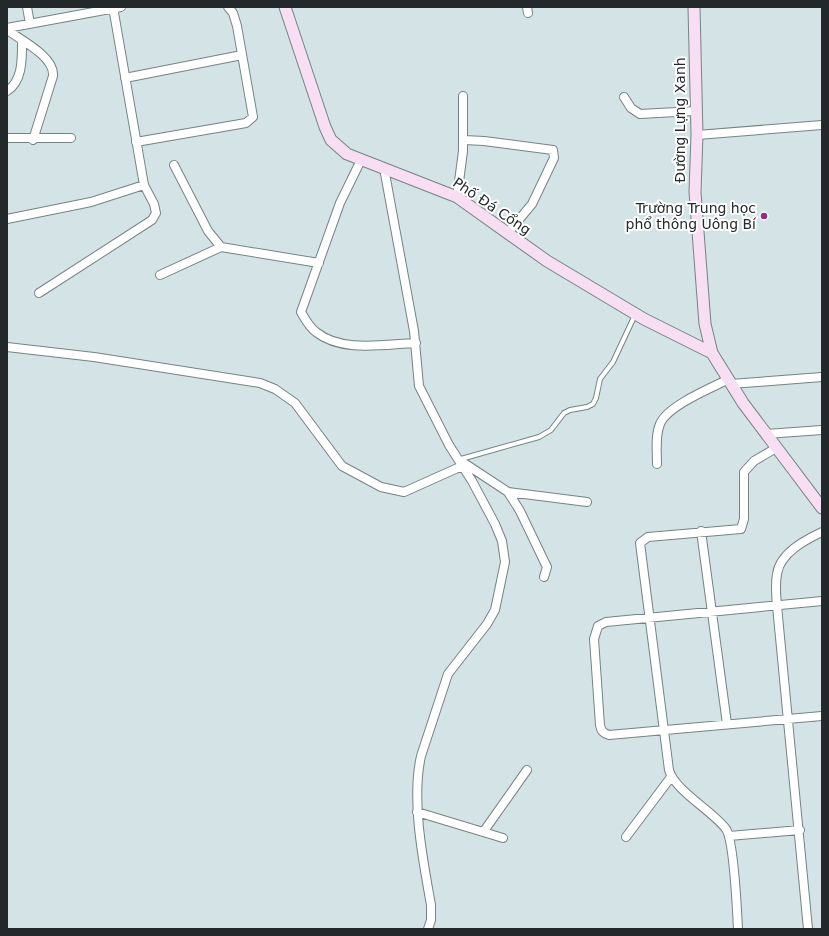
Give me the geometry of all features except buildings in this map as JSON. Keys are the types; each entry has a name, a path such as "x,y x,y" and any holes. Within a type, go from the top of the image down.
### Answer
{"street":[{"path":"27,7 30,24"},
{"path":"136,142 246,123 251,120 253,117 253,110 237,26 233,13 228,7"},
{"name":"Phố Đá Cổng","path":"285,7 325,127 331,140 347,154 457,197 547,261 635,314 712,353"},
{"name":"Đường Lựng Xanh","path":"694,7 696,135 695,192 705,324 712,353 766,434 822,508"},
{"path":"7,29 116,8 125,78 144,186 154,204 156,213 152,220 39,293"},
{"path":"7,29 48,60 52,65 53,72 33,140"},
{"path":"7,91 15,84 20,74 22,63 22,41"},
{"path":"125,78 242,55"},
{"path":"457,197 464,140 463,96"},
{"path":"624,97 631,108 640,114 695,111"},
{"path":"696,135 822,125"},
{"path":"7,138 33,140 71,138"},
{"path":"464,140 484,141 553,150 554,158 532,204 507,234"},
{"path":"361,160 340,203 301,312 316,332 332,341 344,344 372,345 416,343"},
{"path":"174,165 208,231 221,247"},
{"path":"384,168 416,343 419,386 460,463 472,481 498,529 502,541 505,562 495,610 487,624 454,665 444,682 418,769 417,812 431,905 431,920 428,929"},
{"path":"7,219 91,202 144,186"},
{"path":"160,275 221,247 319,263"},
{"path":"7,346 94,357 260,383 275,389 295,402 342,466 364,479 397,492 404,492 413,489 460,463"},
{"path":"657,464 657,435 660,424 664,416 674,408 730,382 822,377"},
{"path":"766,434 822,430"},
{"path":"738,929 729,836 723,826 671,777 640,544 648,537 701,531 741,529 744,519 744,472 754,461 776,448"},
{"path":"460,463 508,492 587,502"},
{"path":"508,492 520,511 547,567 544,576"},
{"path":"701,531 713,611 727,724"},
{"path":"808,929 800,830 777,606 777,573 779,565 801,543 822,532"},
{"path":"822,601 606,622 598,626 594,639 600,725 601,730 609,735 822,716"},
{"path":"484,831 527,770"},
{"path":"626,837 671,777"},
{"path":"417,812 484,831 503,838"},
{"path":"729,836 800,830"}],"lane":[{"path":"460,463 539,437 551,430 564,413 593,404 596,398 600,379 613,362 635,314"}],"place":[{"name":"Trường Trung học phổ thông Uông Bí","path":"764,216"}]}
